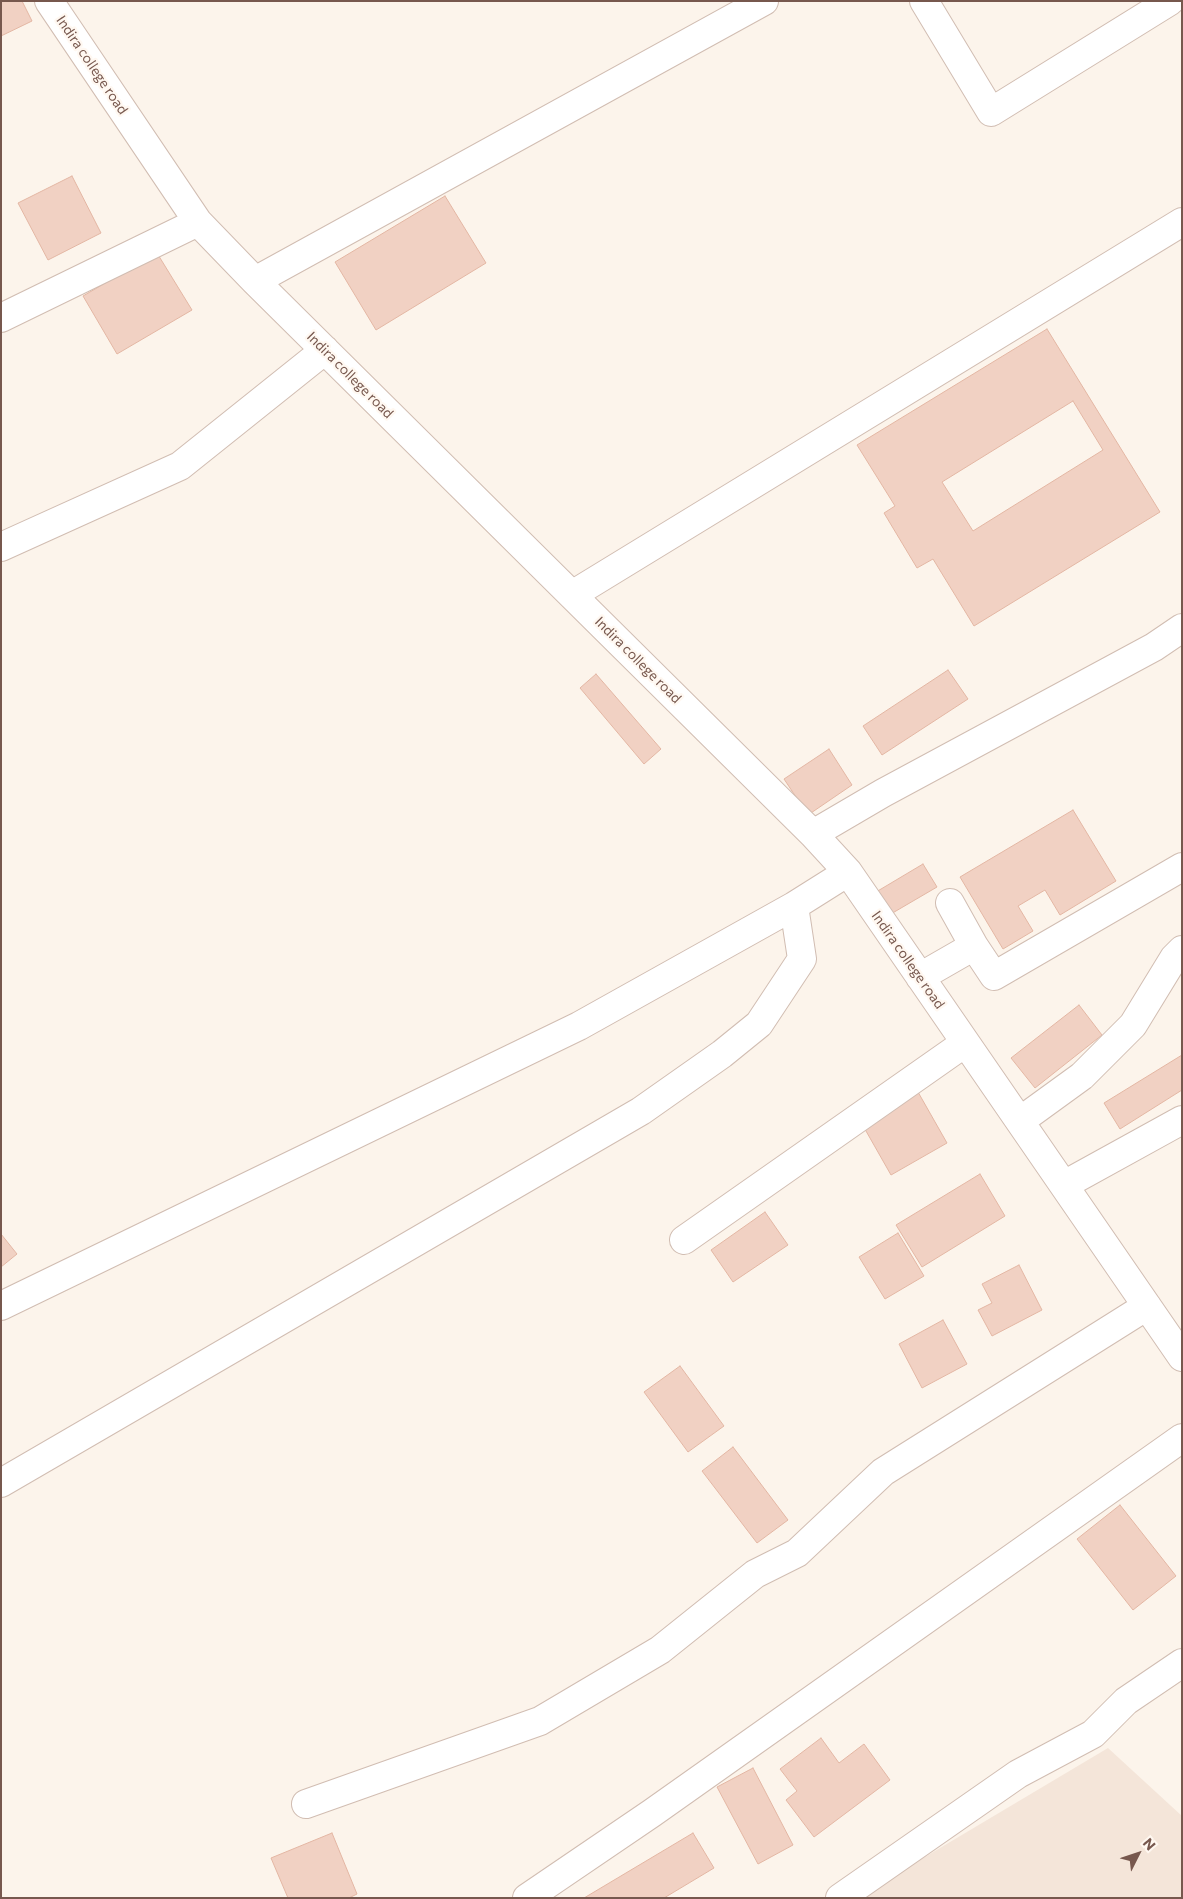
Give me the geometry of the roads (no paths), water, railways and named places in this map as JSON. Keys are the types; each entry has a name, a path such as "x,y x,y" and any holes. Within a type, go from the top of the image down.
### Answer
{"street":[{"name":"Indira college road","path":"49,1 198,222 255,281 813,834 848,872 1182,1357"},
{"path":"255,281 764,1"},
{"path":"924,1 991,112 1170,1"},
{"path":"1,318 198,222"},
{"path":"572,594 1182,222"},
{"path":"1,547 180,466 325,350"},
{"path":"813,834 883,793 1154,647 1182,628"},
{"path":"950,903 974,946 994,976 1182,867"},
{"path":"1,1306 579,1026 794,906 848,872"},
{"path":"1,1483 312,1300 641,1111 722,1054 759,1024 802,959 794,906"},
{"path":"920,978 974,946"},
{"path":"1020,1121 1082,1076 1133,1025 1174,958 1182,950"},
{"path":"684,1240 965,1043"},
{"path":"1064,1185 1182,1120"},
{"path":"306,1804 540,1721 660,1650 755,1574 797,1553 882,1472 1146,1306"},
{"path":"527,1898 660,1807 1182,1438"},
{"path":"840,1898 1018,1774 1093,1734 1126,1701 1182,1663"}]}
